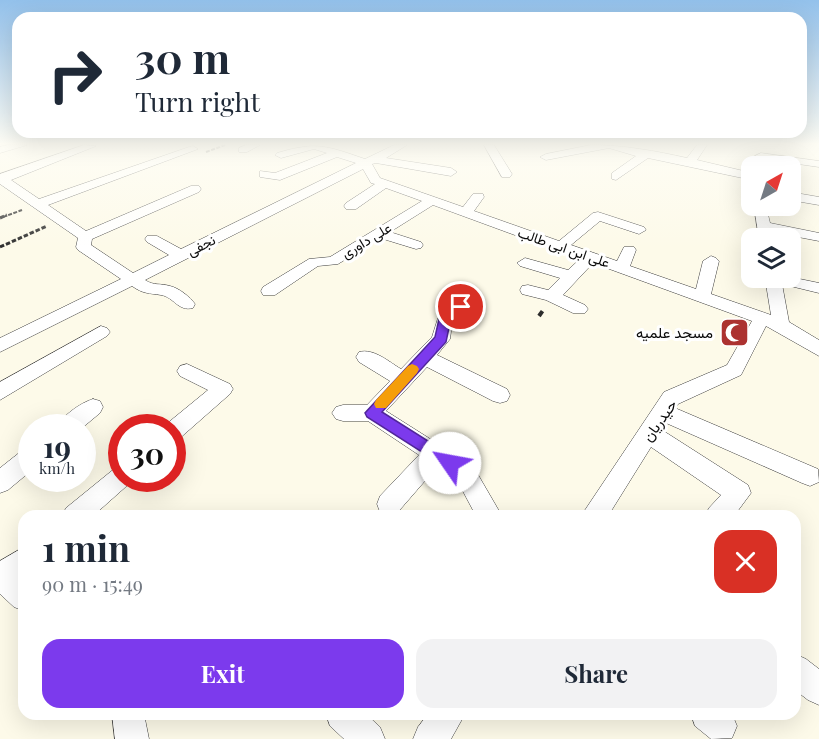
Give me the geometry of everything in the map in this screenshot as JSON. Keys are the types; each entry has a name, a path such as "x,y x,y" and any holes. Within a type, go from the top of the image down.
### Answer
{"street":[{"path":"3,179 85,237"},
{"path":"39,204 107,179"},
{"name":"نجفی","path":"0,346 333,179"},
{"name":"علی ابن ابی طالب","path":"375,179 771,322 819,349"},
{"path":"351,206 384,184"},
{"path":"85,237 195,189"},
{"path":"465,213 478,197"},
{"path":"801,198 819,201"},
{"name":"علی داوری","path":"268,291 314,262 333,261 430,201"},
{"path":"561,246 598,216 639,230"},
{"path":"379,233 416,245"},
{"path":"801,235 819,237"},
{"path":"85,237 83,247 149,290 167,290 187,304"},
{"path":"152,239 180,255"},
{"path":"622,267 629,250"},
{"path":"552,296 591,256"},
{"path":"333,261 352,269"},
{"path":"702,297 711,261"},
{"path":"525,263 571,276"},
{"path":"801,284 819,288"},
{"path":"771,322 773,288"},
{"path":"528,290 552,296 579,309"},
{"path":"372,413 441,339 444,322 461,307"},
{"name":"حیدریان","path":"604,510 671,398 734,370 771,322"},
{"path":"0,392 101,332"},
{"path":"366,357 402,380"},
{"path":"424,357 500,395"},
{"path":"186,420 223,389 187,371"},
{"path":"84,414 93,407"},
{"path":"662,412 810,476"},
{"path":"343,413 372,413 465,473 486,510"},
{"path":"648,433 739,493 723,510"},
{"path":"389,504 435,453"},
{"path":"0,482 18,467"},
{"path":"82,510 108,488"},
{"path":"18,564 2,576 18,591"},
{"path":"801,675 819,689"},
{"path":"129,720 132,739"},
{"path":"348,720 368,739"},
{"path":"430,739 444,720"}],"path":[{"path":"0,247 61,220"}],"slow traffic":[{"path":"381,404 412,369"}],"place":[{"name":"مسجد علمیه","path":"734,332"}],"route":[{"path":"450,463 372,413 441,339 444,322 461,307"}]}
